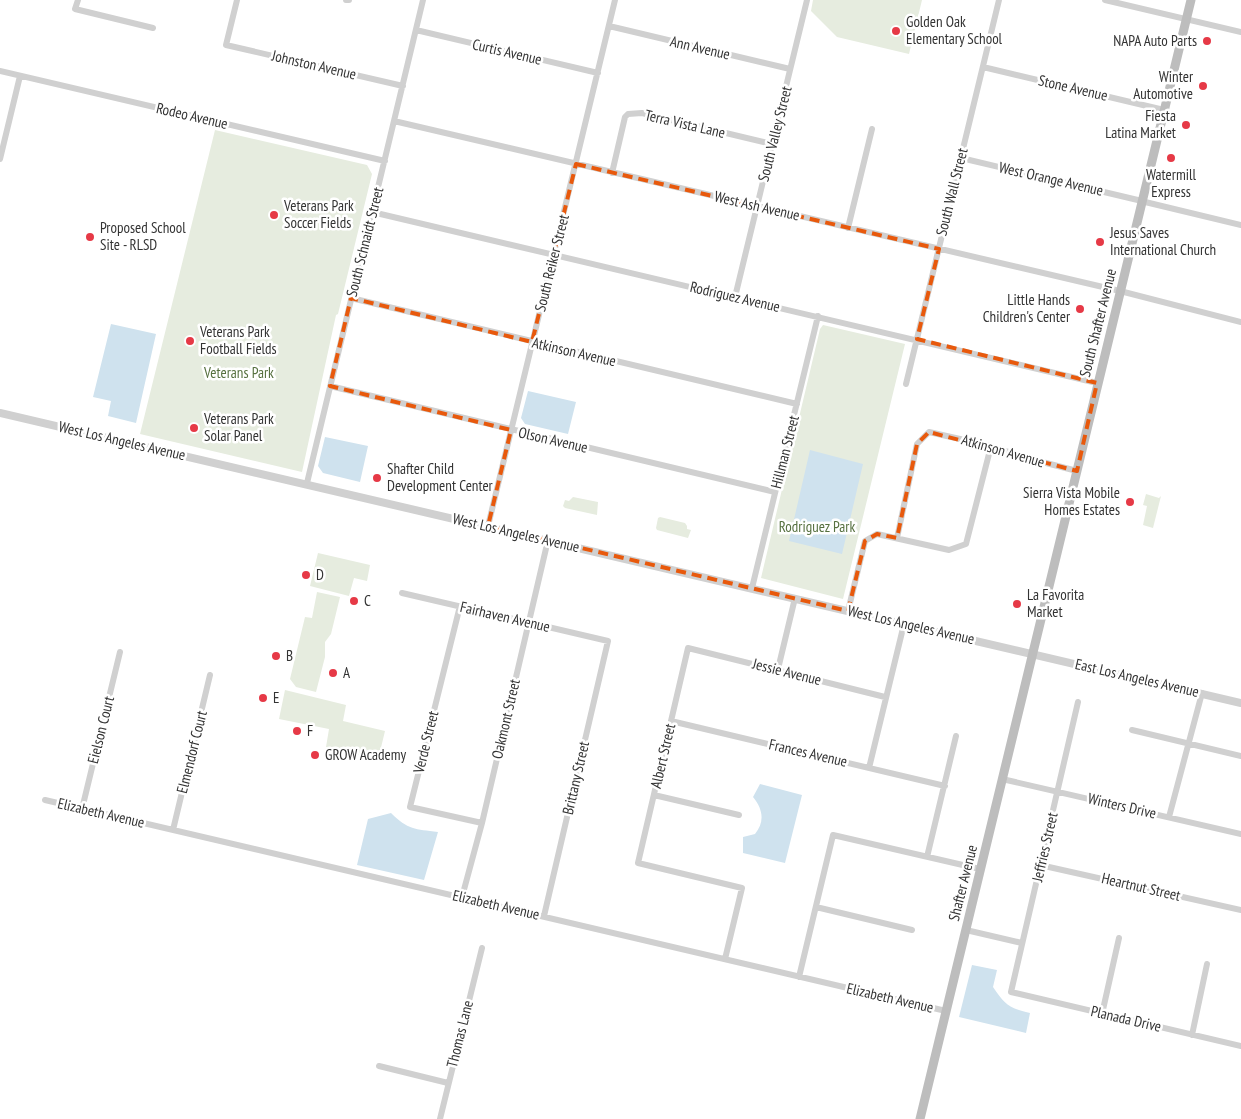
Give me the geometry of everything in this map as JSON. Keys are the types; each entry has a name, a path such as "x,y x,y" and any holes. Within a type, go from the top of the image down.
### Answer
{"main road":[{"name":"South Shafter Avenue","path":"1032,654 1191,0"},
{"name":"Shafter Avenue","path":"920,1119 1032,654"}],"street":[{"path":"78,0 75,9 153,28"},
{"name":"Johnston Avenue","path":"237,0 226,45 403,86"},
{"name":"South Schnaidt Street","path":"307,484 423,0"},
{"name":"South Reiker Street","path":"488,526 615,0"},
{"name":"South Valley Street","path":"735,297 807,0"},
{"name":"South Wall Street","path":"906,384 999,0"},
{"path":"1105,0 1241,32"},
{"name":"Ann Avenue","path":"609,26 790,69"},
{"name":"Curtis Avenue","path":"416,30 598,73"},
{"name":"Stone Avenue","path":"982,67 1164,110"},
{"name":"Rodeo Avenue","path":"0,71 384,161"},
{"path":"0,160 20,76"},
{"name":"Terra Vista Lane","path":"612,173 625,117 628,114 642,112 772,144"},
{"name":"West Ash Avenue","path":"394,121 1120,291 1241,322"},
{"path":"848,228 872,129"},
{"name":"West Orange Avenue","path":"960,158 1240,225"},
{"name":"Rodriguez Avenue","path":"372,212 1098,383"},
{"path":"1240,225 1241,216"},
{"name":"Atkinson Avenue","path":"351,298 796,404"},
{"name":"Hillman Street","path":"752,588 818,316"},
{"name":"Olson Avenue","path":"330,386 775,492"},
{"name":"West Los Angeles Avenue","path":"0,413 1032,654"},
{"name":"Atkinson Avenue","path":"897,538 917,444 930,432 991,446 1077,471"},
{"path":"848,610 865,541 877,534 949,550 966,544 991,446"},
{"name":"Oakmont Street","path":"462,897 482,823 548,540"},
{"name":"Fairhaven Avenue","path":"402,593 608,641"},
{"path":"778,670 795,598"},
{"name":"Verde Street","path":"460,606 410,806 482,823"},
{"path":"869,768 904,624"},
{"name":"Brittany Street","path":"544,916 608,641"},
{"name":"Jessie Avenue","path":"688,648 885,697"},
{"name":"Albert Street","path":"688,648 638,864 742,888 725,958"},
{"name":"Eielson Court","path":"82,809 120,652"},
{"name":"East Los Angeles Avenue","path":"1032,654 1241,703"},
{"name":"Elmendorf Court","path":"173,830 210,675"},
{"path":"1169,817 1202,693"},
{"name":"Jeffries Street","path":"1011,992 1078,702"},
{"name":"Frances Avenue","path":"671,720 945,786"},
{"path":"1132,730 1241,756"},
{"path":"927,857 956,736"},
{"name":"Winters Drive","path":"1002,778 1241,834"},
{"path":"654,795 739,815"},
{"name":"Elizabeth Avenue","path":"45,800 946,1011"},
{"path":"799,977 833,835 980,869"},
{"name":"Heartnut Street","path":"1040,865 1241,910"},
{"path":"816,907 912,930"},
{"path":"966,930 1022,943"},
{"path":"1102,1014 1119,938"},
{"name":"Thomas Lane","path":"440,1119 482,948"},
{"path":"1192,1035 1207,964"},
{"name":"Planada Drive","path":"1011,992 1241,1046"},
{"path":"379,1066 448,1083"}],"highlighted area":[{"path":"576,164 939,249 917,339 1097,383 1077,471 929,432 917,444 897,538 877,534 865,541 848,611 488,526 511,430 330,386 351,298 532,342"}],"green space":[{"path":"813,0 922,0 909,54 837,37 811,11"},
{"name":"Veterans Park","path":"215,130 367,165 372,174 338,314 336,315 302,472 140,434"},
{"name":"Rodriguez Park","path":"823,325 905,344 843,599 761,578 820,329"},
{"path":"1146,494 1159,498 1161,496 1153,528 1143,525 1147,506 1143,505"},
{"path":"573,497 598,502 597,515 565,508 563,506 565,500 569,501"},
{"path":"658,518 685,523 687,529 691,530 688,538 657,530"},
{"path":"318,553 370,565 367,581 354,578 349,596 310,586"},
{"path":"317,592 340,597 331,634 325,642 325,657 316,692 296,687 290,679 305,617 312,618"},
{"path":"285,690 346,705 343,721 385,731 378,760 326,747 329,729 279,719"}],"water":[{"path":"111,324 156,334 136,423 108,416 111,401 93,397"},
{"path":"528,391 576,402 568,434 525,424 521,418"},
{"path":"325,437 368,446 360,482 323,473 318,466"},
{"path":"810,450 863,464 842,554 789,541"},
{"path":"760,784 802,795 785,863 743,853 743,837 755,834 760,825 761,811 753,797"},
{"path":"391,813 407,826 438,832 424,880 357,865 368,819"},
{"path":"972,965 997,970 993,987 1001,998 1008,1005 1030,1013 1026,1033 959,1017"}],"place":[{"name":"Golden Oak Elementary School","path":"896,31"},
{"name":"NAPA Auto Parts","path":"1207,41"},
{"name":"Winter Automotive","path":"1203,86"},
{"name":"Fiesta Latina Market","path":"1186,125"},
{"name":"Watermill Express","path":"1171,158"},
{"name":"Veterans Park Soccer Fields","path":"274,215"},
{"name":"Proposed School Site - RLSD","path":"90,237"},
{"name":"Jesus Saves International Church","path":"1100,242"},
{"name":"Little Hands Children's Center","path":"1080,309"},
{"name":"Veterans Park Football Fields","path":"190,341"},
{"name":"Veterans Park Solar Panel","path":"194,428"},
{"name":"Shafter Child Development Center","path":"377,478"},
{"name":"Sierra Vista Mobile Homes Estates","path":"1130,502"},
{"name":"D","path":"306,575"},
{"name":"C","path":"354,601"},
{"name":"La Favorita Market","path":"1017,604"},
{"name":"B","path":"276,656"},
{"name":"A","path":"333,673"},
{"name":"E","path":"263,698"},
{"name":"F","path":"297,731"},
{"name":"GROW Academy","path":"315,755"}]}
